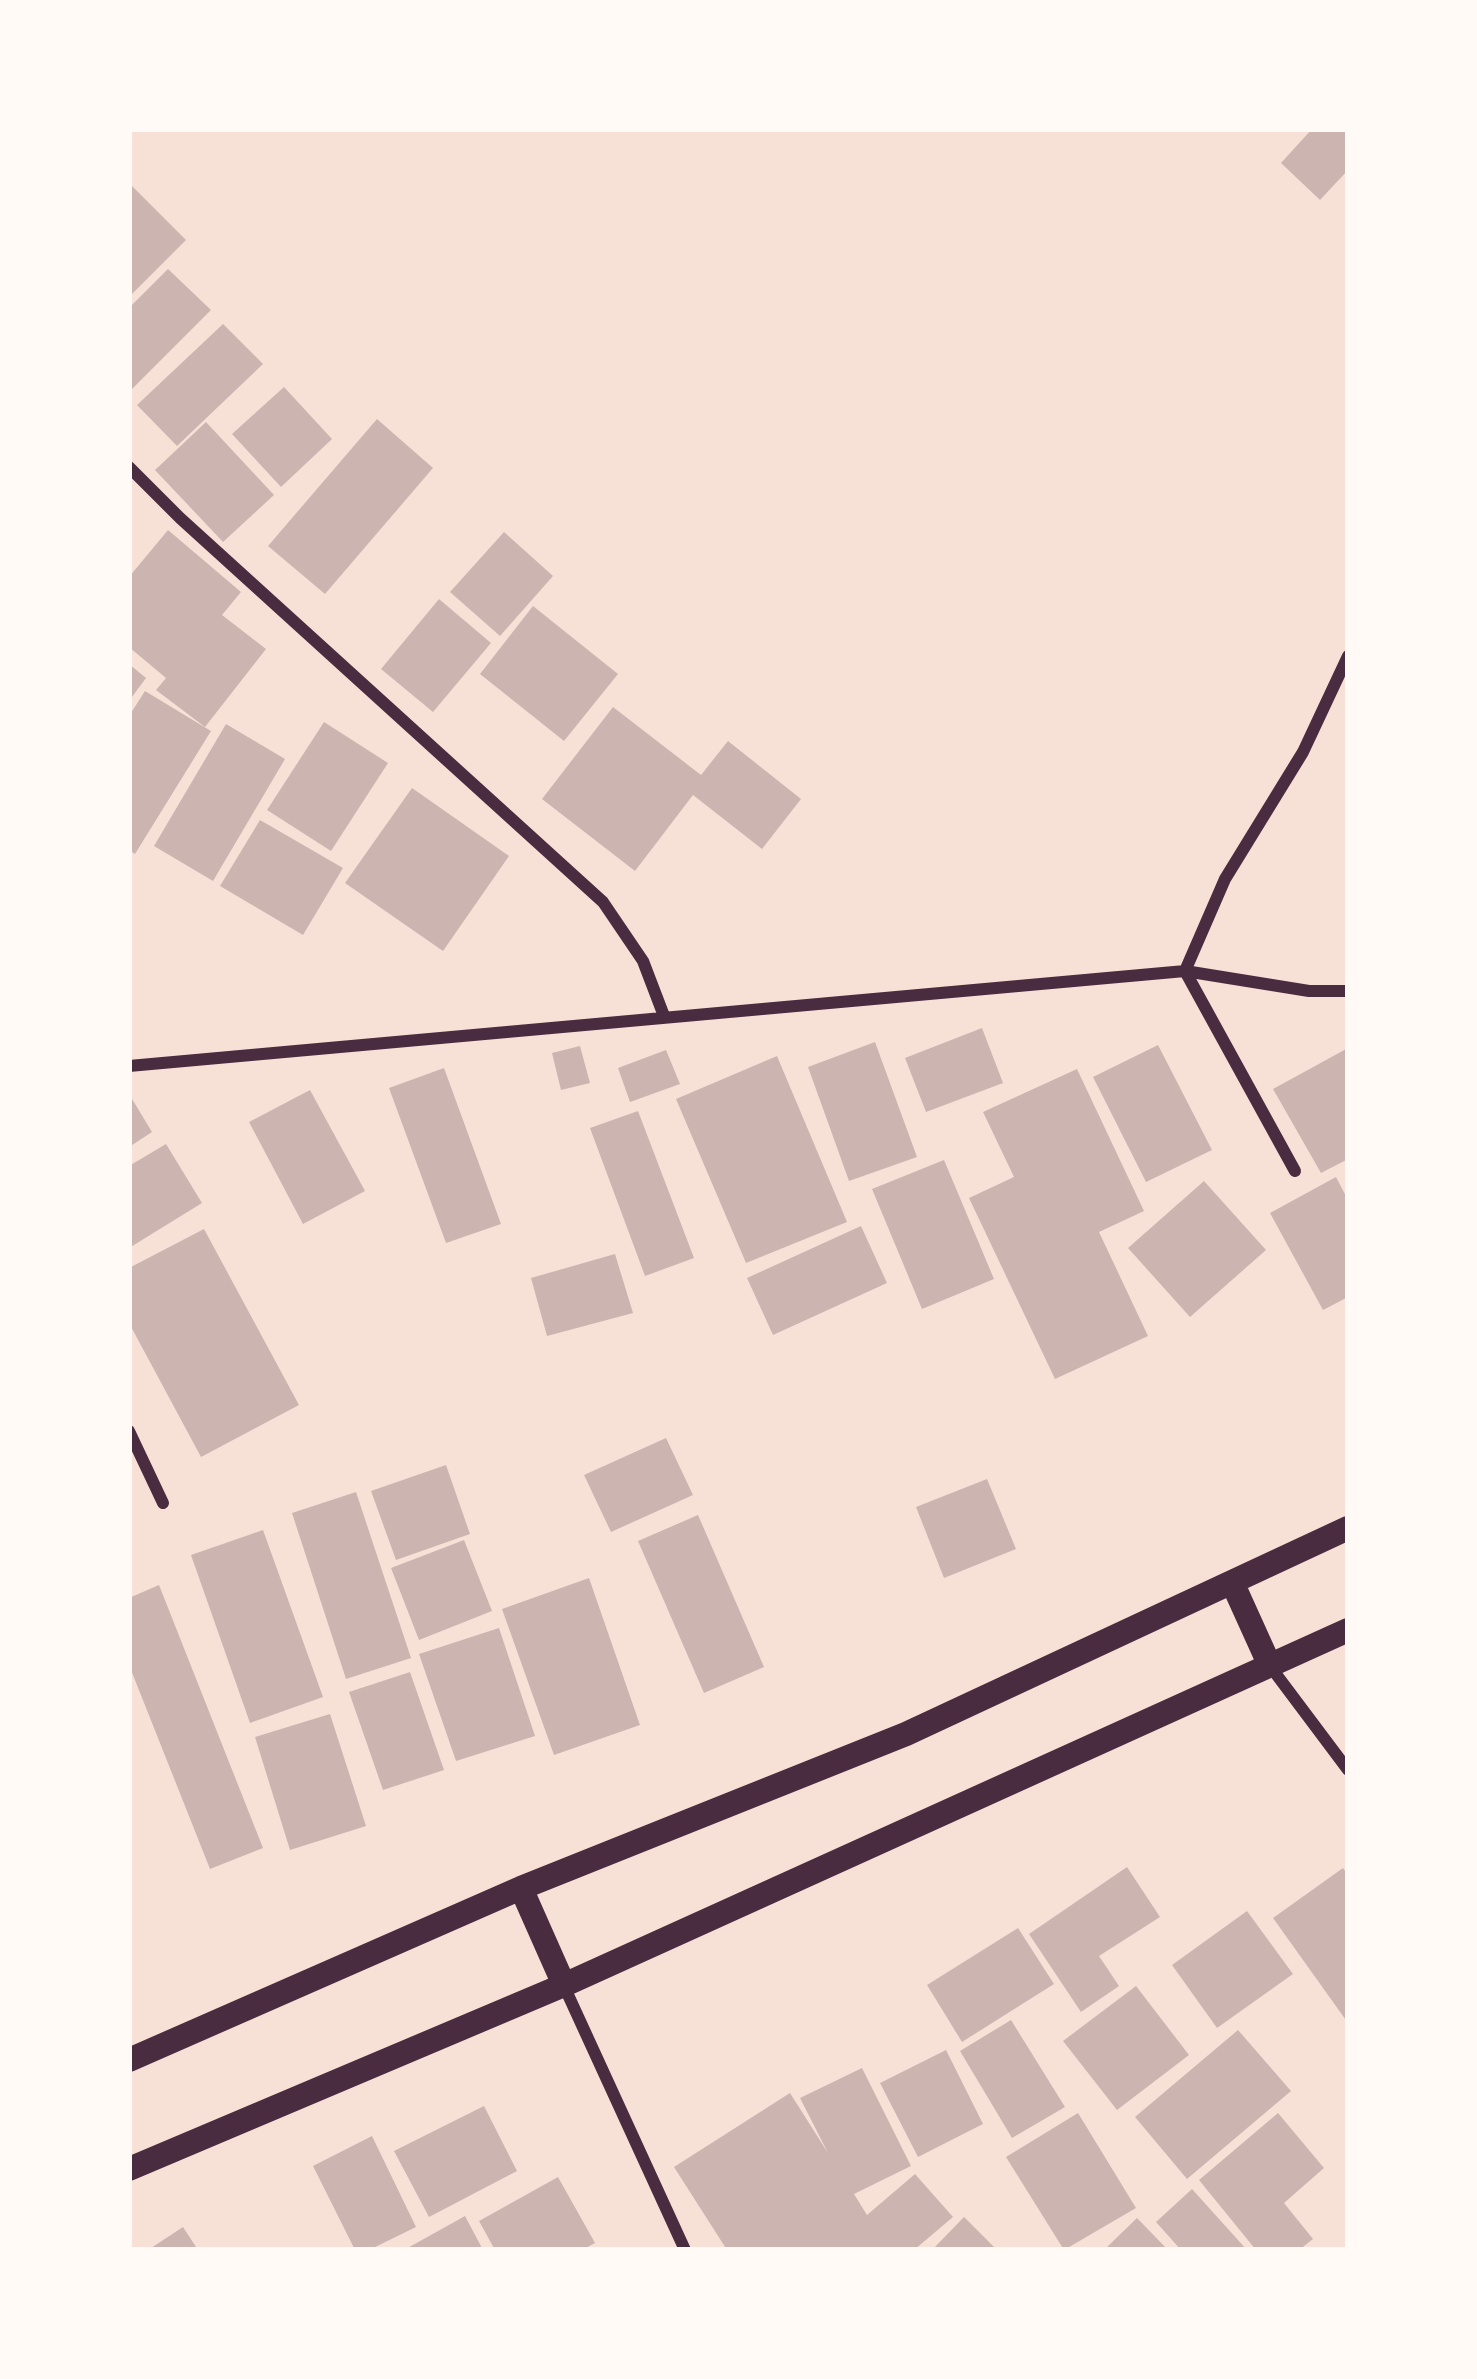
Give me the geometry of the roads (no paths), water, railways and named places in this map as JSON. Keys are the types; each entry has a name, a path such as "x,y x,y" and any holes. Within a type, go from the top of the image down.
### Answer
{"main road":[{"path":"129,2060 521,1888 906,1734 1348,1528"},
{"path":"1232,1582 1270,1666"},
{"path":"129,2169 564,1985 1348,1630"},
{"path":"521,1888 564,1985"}],"street":[{"path":"129,466 180,518 603,902 644,961 664,1016"},
{"path":"1185,971 1225,879 1303,752 1348,656"},
{"path":"1185,971 1295,1171"},
{"path":"129,1066 1185,971 1310,991 1348,991"},
{"path":"129,1431 164,1503"},
{"path":"1270,1666 1348,1770"},
{"path":"564,1985 685,2250"}]}
